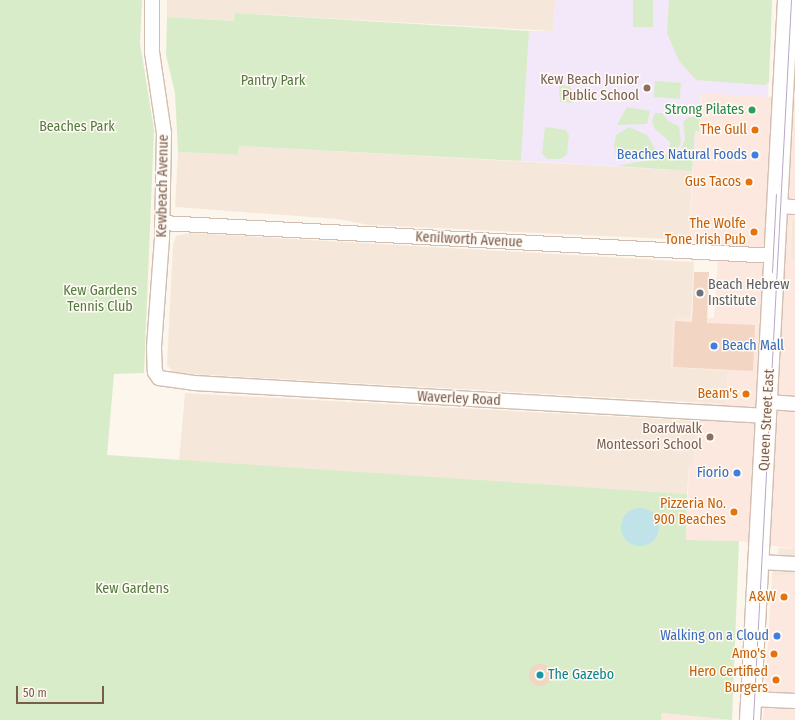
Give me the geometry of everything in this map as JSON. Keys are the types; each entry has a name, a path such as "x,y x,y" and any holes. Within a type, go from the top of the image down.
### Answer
{"main road":[{"name":"Queen Street East","path":"750,720 776,256 787,206 790,10"}],"street":[{"name":"Kewbeach Avenue","path":"152,0 152,52 164,133 162,223 155,372"},
{"name":"Kenilworth Avenue","path":"162,223 776,256"},
{"name":"Waverley Road","path":"155,372 164,380 194,383 768,409 795,404"},
{"path":"759,562 795,564"},
{"path":"751,699 795,701"}],"shaded area":[{"path":"167,0 555,0 553,31 236,13 235,21 167,17"},
{"name":"Kew Beach Junior Public School","path":"555,0 772,0 768,97 701,93 692,171 521,161 529,31 553,31"},
{"path":"701,93 795,98 795,220 792,220 790,260 795,261 795,549 739,541 686,540 689,465 694,465 696,403 726,404 728,371 671,367 674,317 714,318 719,244 689,240 695,131 699,131"},
{"path":"239,146 692,171 689,240 369,225 338,219 175,207 178,152 238,155"},
{"path":"792,220 795,220 795,261 790,261"},
{"path":"190,233 694,262 691,317 674,318 671,367 728,371 726,404 174,373 167,365 173,245 176,236"},
{"path":"185,393 696,421 694,465 689,465 687,494 179,461"},
{"path":"779,548 795,549 795,575 772,575"},
{"path":"772,575 795,575 795,720 738,720 763,719"},
{"path":"662,713 732,720 661,720"}],"green space":[{"name":"Kew Gardens","path":"0,0 142,0 140,43 154,130 144,373 114,374 107,455 687,494 686,540 739,541 732,720 662,713 661,720 0,720"},
{"path":"633,0 653,0 653,27 633,27"},
{"path":"669,0 772,0 769,82 765,85 696,80 679,61 667,33"},
{"name":"Pantry Park","path":"235,13 529,31 521,161 239,146 238,155 178,152 175,93 166,55 167,17 234,21"},
{"path":"655,81 681,83 680,99 654,97"},
{"path":"559,85 569,86 573,91 572,103 560,102"},
{"path":"627,107 650,111 647,124 617,125"},
{"path":"655,113 662,113 668,121 679,126 681,143 675,152 670,151 670,142 655,129 652,121"},
{"path":"688,117 700,117 699,131 695,131 692,171 617,166 644,161 662,154 673,156 679,154 685,139 683,122"},
{"path":"545,127 566,130 569,135 567,154 561,159 547,159 542,153"},
{"path":"629,127 647,135 657,152 648,157 623,160 616,156 614,146 616,135"}],"water":[{"path":"636,508 644,508 654,513 658,520 658,534 654,541 644,546 636,546 626,541 624,538 621,531 621,523 626,513 629,511"}],"building":[{"name":"Beach Mall","path":"694,272 709,272 707,323 755,325 753,371 673,367 675,321 692,322"},
{"name":"The Gazebo","path":"540,664 548,667 551,675 548,683 540,686 532,683 529,675 532,667"}],"tram line":[{"path":"753,720 791,0"},
{"path":"772,272 776,194"}],"place":[{"name":"Kew Beach Junior Public School","path":"647,88"},
{"name":"Strong Pilates","path":"752,110"},
{"name":"The Gull","path":"755,130"},
{"name":"Beaches Natural Foods","path":"755,155"},
{"name":"Gus Tacos","path":"749,182"},
{"name":"The Wolfe Tone Irish Pub","path":"754,232"},
{"name":"Beach Hebrew Institute","path":"700,293"},
{"name":"Beach Mall","path":"714,346"},
{"name":"Beam's","path":"746,394"},
{"name":"Boardwalk Montessori School","path":"710,437"},
{"name":"Fiorio","path":"737,473"},
{"name":"Pizzeria No. 900 Beaches","path":"734,512"},
{"name":"A&W","path":"784,597"},
{"name":"Walking on a Cloud","path":"777,636"},
{"name":"Amo's","path":"774,654"},
{"name":"The Gazebo","path":"540,675"},
{"name":"Hero Certified Burgers","path":"776,680"}],"park label":[{"name":"Beaches Park","path":"77,127"},
{"name":"Kew Gardens Tennis Club","path":"100,300"}]}
